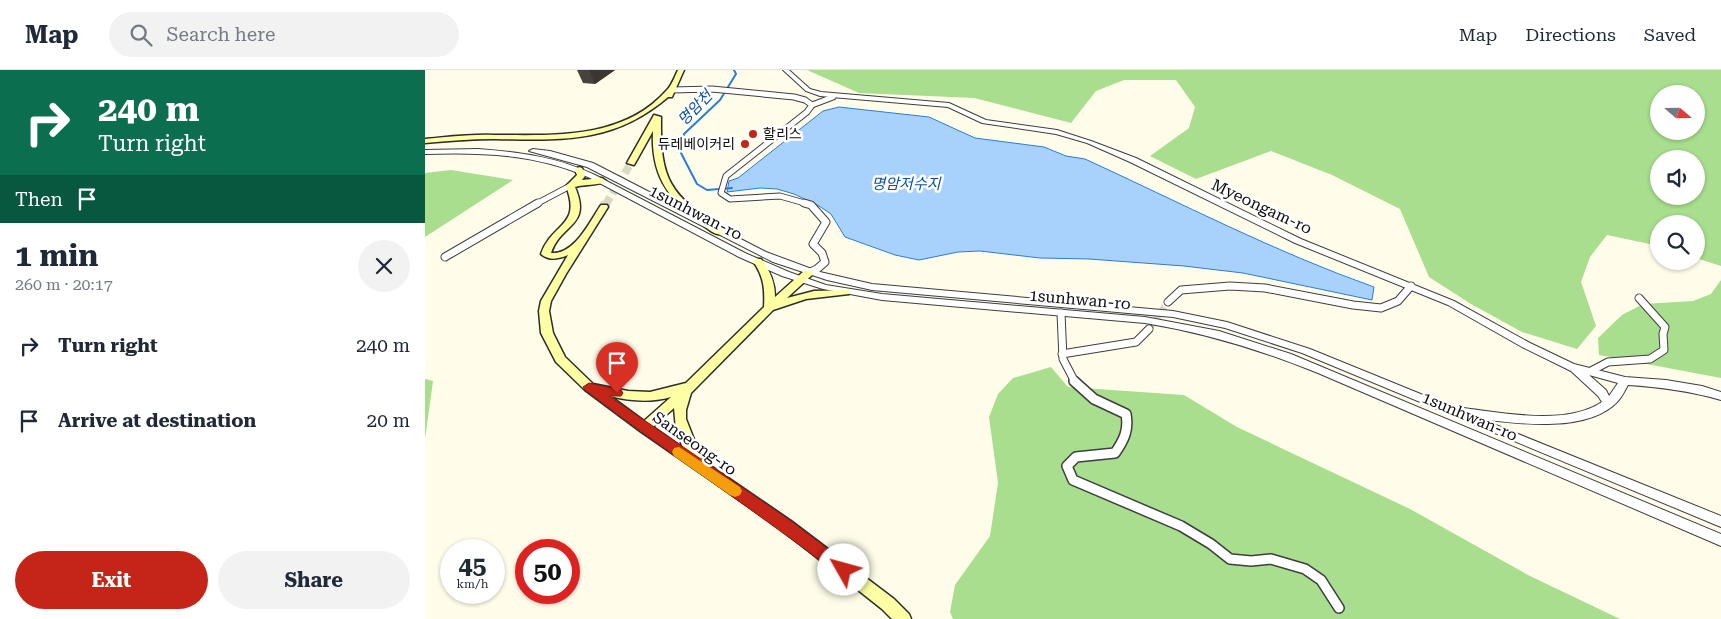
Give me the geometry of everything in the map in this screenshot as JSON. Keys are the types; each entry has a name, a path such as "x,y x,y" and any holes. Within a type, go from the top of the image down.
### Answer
{"main road":[{"path":"631,163 672,90 681,70"},
{"path":"425,141 460,138 553,138 588,135 609,129 637,117 672,90"},
{"path":"657,117 657,148 662,176 677,198 691,212 719,232"},
{"path":"570,186 581,176 579,170"},
{"path":"570,186 583,182 602,181"},
{"path":"570,186 576,197 575,214 569,224 550,243 546,254 550,256 562,254 586,237"},
{"name":"Sanseong-ro","path":"604,207 546,301 544,322 552,345 560,359 589,387 644,428 786,526 888,604 903,619"},
{"path":"758,261 769,276 771,287 769,308"},
{"path":"697,465 679,414 682,398 769,308 804,276"},
{"path":"769,308 799,296 813,293 845,292"},
{"path":"589,387 630,396 660,397 682,388 702,376"},
{"path":"644,428 702,376"}],"street":[{"name":"Myeongam-ro","path":"786,70 808,90 833,96 949,105 984,122 1057,132 1089,142 1133,160 1298,241 1451,303 1526,345 1571,367 1625,381 1666,384 1702,390 1721,396"},
{"path":"672,90 713,89 794,97 805,100 812,106"},
{"path":"804,276 825,262 822,253 813,244 825,222 811,205 780,196 730,199 721,193 726,176 812,106 833,96"},
{"name":"1sunhwan-ro","path":"425,145 502,147 550,153 570,159 607,173 804,276 872,287 1123,308 1198,318 1267,336 1721,522"},
{"name":"1sunhwan-ro","path":"425,152 481,151 511,154 539,158 579,170 758,261 845,292 1178,325 1247,341 1282,353 1721,540"},
{"path":"445,257 570,186"},
{"path":"1168,302 1181,290 1230,286 1265,288 1353,305 1381,308 1397,301 1405,295 1411,286"},
{"path":"1589,372 1608,362 1650,359 1665,350 1663,334 1665,327 1639,298"},
{"path":"1061,313 1063,327 1062,354 1066,369 1079,387 1094,400 1126,414 1128,424 1127,435 1115,452 1076,457 1067,466 1073,480 1181,526 1211,544 1230,559 1251,561 1271,559 1305,569 1321,580 1339,608"},
{"path":"1062,354 1136,342 1149,329"},
{"path":"1571,367 1602,393 1608,403"},
{"path":"1450,411 1527,420 1577,418 1607,406 1620,393 1625,381"}],"green space":[{"path":"807,70 1721,70 1721,266 1705,261 1705,215 1650,215 1650,244 1607,235 1590,257 1581,282 1596,326 1577,349 1522,332 1471,304 1429,277 1400,209 1332,175 1271,151 1196,179 1150,156 1189,128 1195,107 1176,80 1124,80 1096,91 1071,123 974,98 859,93"},
{"path":"451,170 513,180 425,237 425,173"},
{"path":"1721,280 1721,378 1599,355 1598,338 1622,315 1643,304 1693,301 1711,294"},
{"path":"1051,367 1068,387 1184,395 1237,427 1410,509 1530,576 1620,619 953,619 950,612 955,585 990,536 998,483 989,417 998,394 1013,378"},
{"path":"425,379 433,381 425,439"}],"water":[{"name":"명암저수지","path":"839,107 929,117 975,138 1044,147 1066,156 1085,159 1264,243 1374,287 1372,300 1243,273 1184,266 1089,259 1040,258 980,251 958,252 919,260 895,255 845,237 831,214 794,194 777,189 760,188 727,192 729,181 738,178 823,111"}],"waterway":[{"name":"명암천","path":"732,188 707,190 697,184 681,153 684,134 720,100 736,74 734,70"}],"tunnel":[{"path":"606,204 631,163"},
{"path":"604,207 606,203"},
{"path":"1149,329 1168,302"}],"slow traffic":[{"path":"679,452 735,491"}],"place":[{"name":"할리스","path":"753,134"},
{"name":"듀레베이커리","path":"745,144"}],"route":[{"path":"617,393 589,387 644,428 786,526 844,570"}]}
